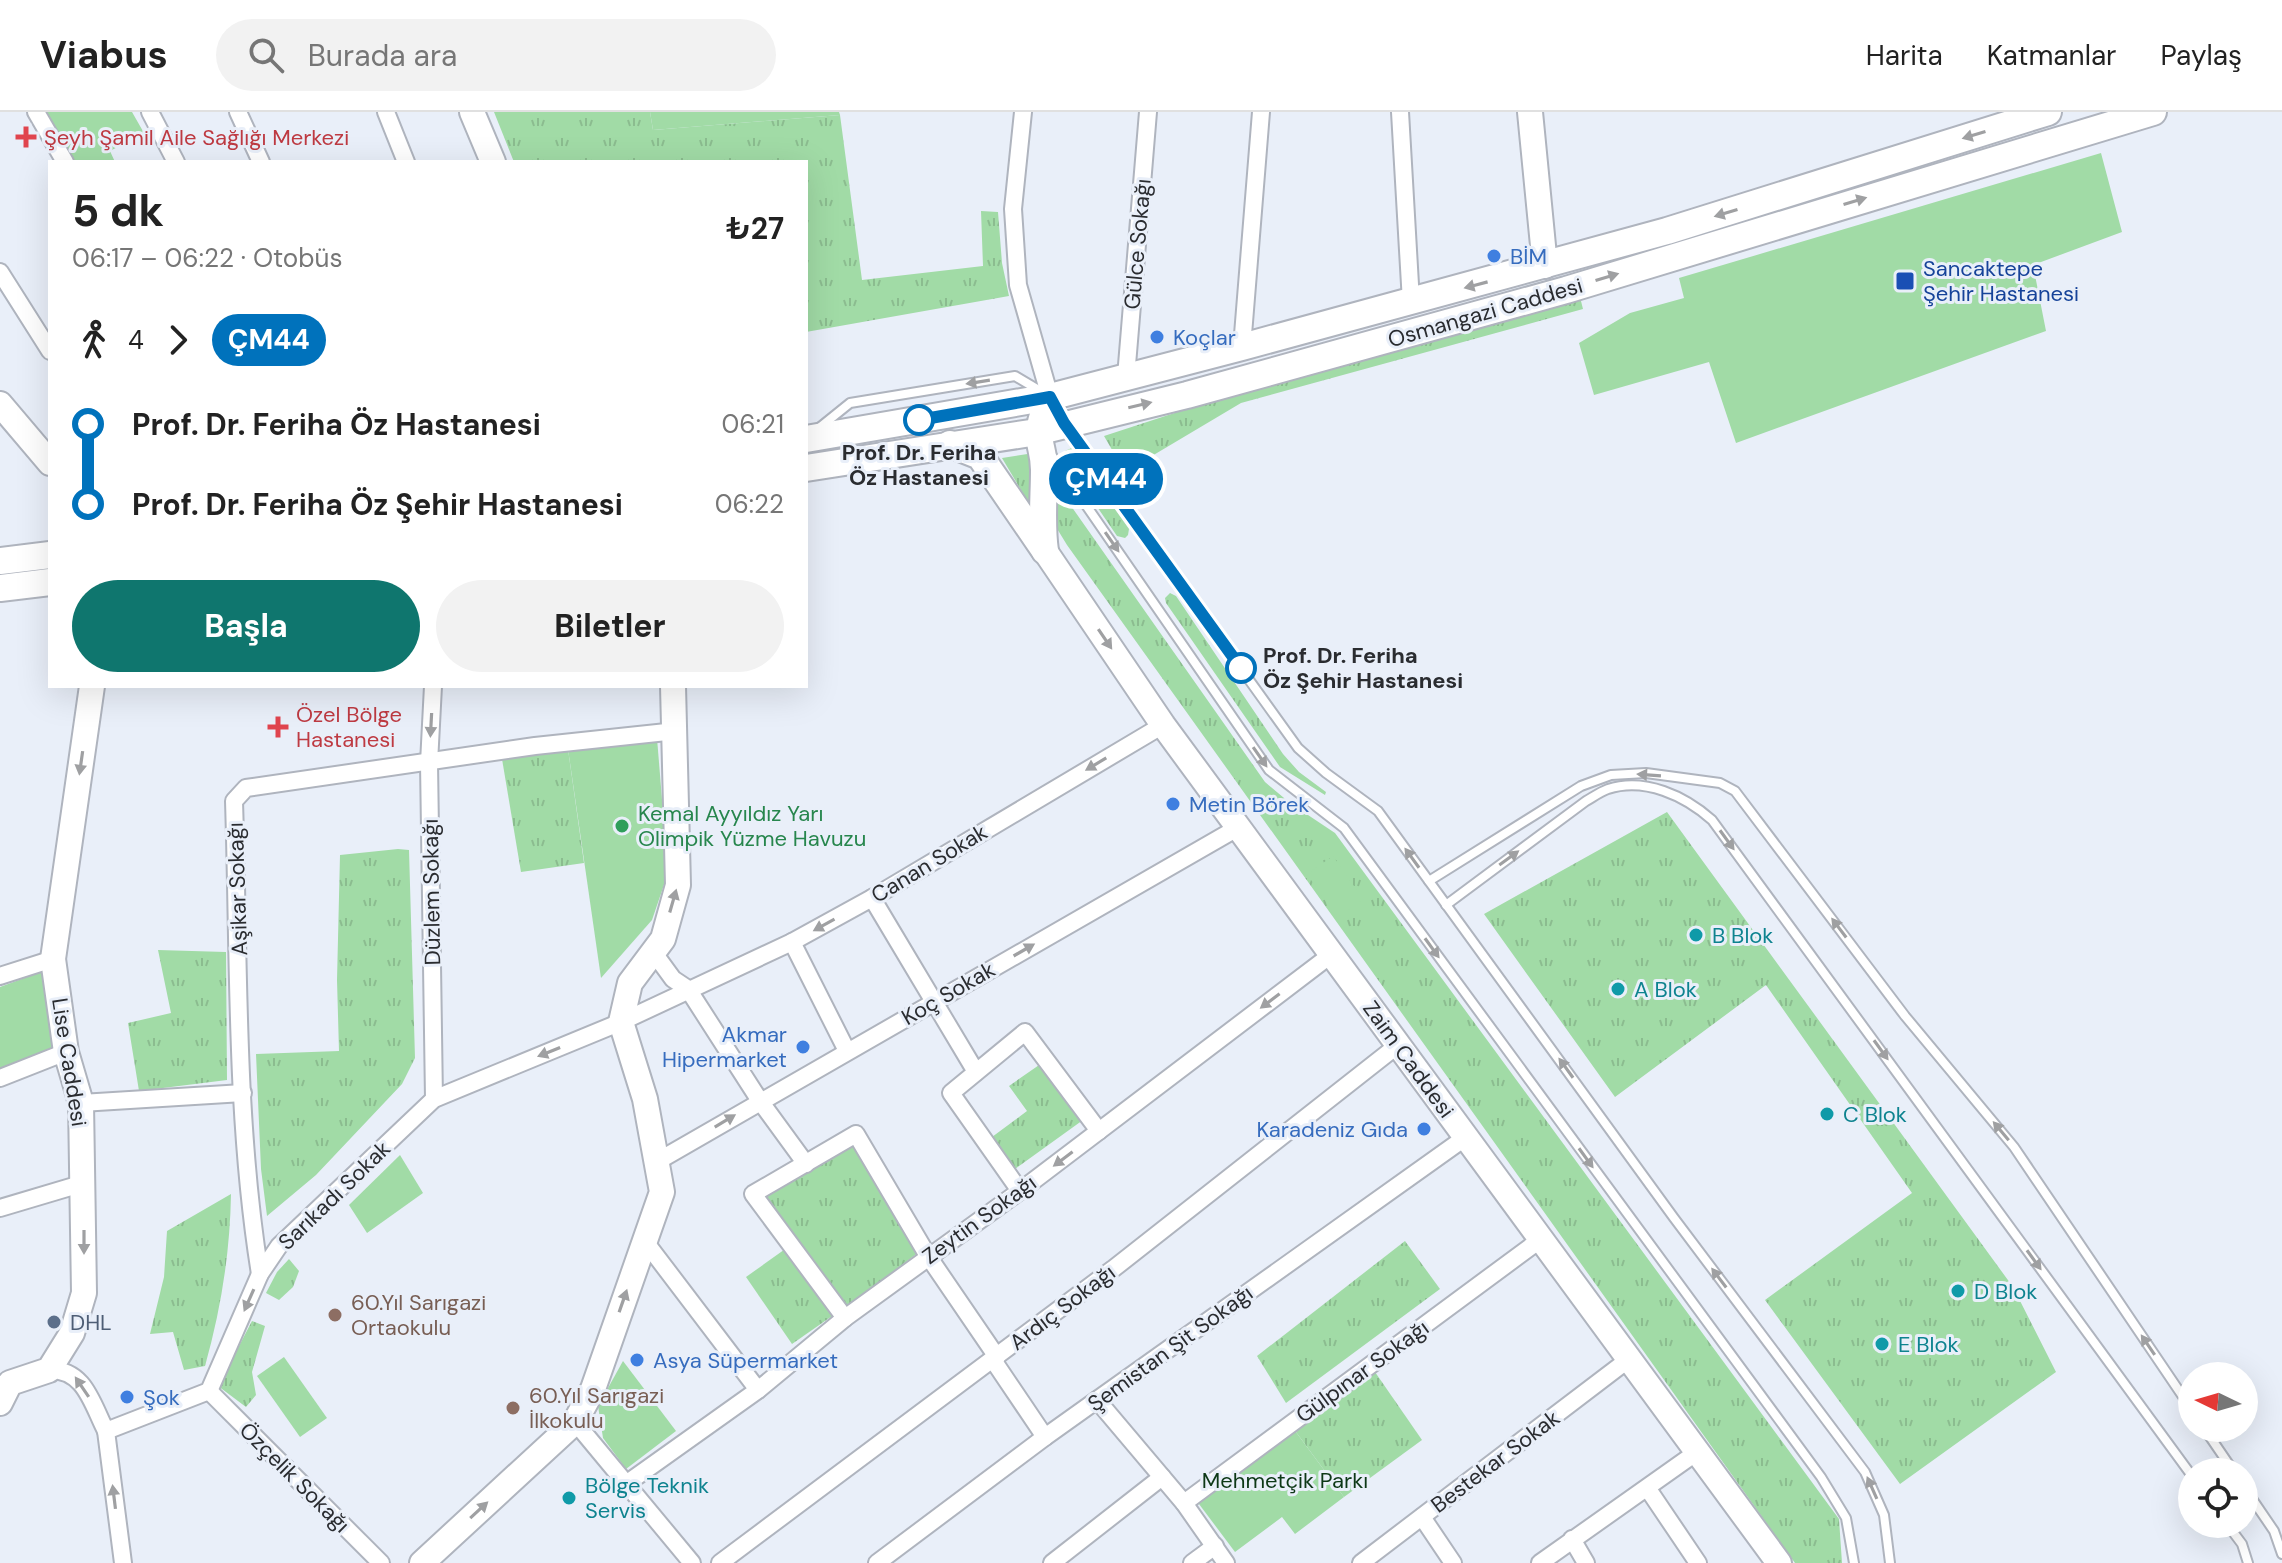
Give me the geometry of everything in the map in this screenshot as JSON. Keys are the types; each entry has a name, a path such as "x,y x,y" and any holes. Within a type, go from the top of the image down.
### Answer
{"main road":[{"path":"472,112 492,160"},
{"path":"1530,112 1545,266"},
{"name":"Osmangazi Caddesi","path":"808,439 1050,397 1242,347 1667,231 2048,112"},
{"name":"Osmangazi Caddesi","path":"808,468 1037,432 1187,395 1566,290 2153,112"},
{"path":"1050,397 1064,423"},
{"path":"1045,551 1042,530 1044,465 1037,432 1050,397"},
{"path":"0,404 48,461"},
{"path":"950,444 980,456 1045,551"},
{"name":"Zaim Caddesi","path":"1045,551 1163,725 1779,1563"},
{"path":"0,561 48,555"},
{"path":"0,588 48,582"},
{"name":"Lise Caddesi","path":"49,1370 72,1333 84,1293 81,1103 66,1052 53,959 92,688"},
{"path":"422,1563 575,1422 593,1389 662,1192 645,1099 621,1022 630,983 663,939 678,885 673,688"},
{"path":"3,1386 49,1370"}],"street":[{"path":"36,112 64,160"},
{"path":"150,112 175,160"},
{"path":"238,112 260,160"},
{"path":"386,112 405,160"},
{"path":"1023,112 1013,209 1018,285 1050,397"},
{"name":"Gülce Sokağı","path":"1126,377 1148,112"},
{"path":"1242,347 1261,112"},
{"path":"1400,112 1411,302"},
{"path":"0,272 48,348"},
{"name":"Düzlem Sokağı","path":"433,688 429,763 434,1099"},
{"name":"Canan Sokak","path":"621,1022 792,942 872,898 1163,725"},
{"name":"Aşikar Sokağı","path":"260,1274 250,1210 243,1093 234,801 246,788 535,746 676,731"},
{"name":"Koç Sokak","path":"658,1161 1239,827"},
{"path":"872,898 976,1072"},
{"path":"792,942 847,1051"},
{"path":"654,953 673,979 688,989 760,1101 806,1164"},
{"name":"Zeytin Sokağı","path":"626,1484 758,1390 845,1318 1020,1191 1332,954"},
{"path":"0,976 53,959"},
{"name":"Sarıkadı Sokak","path":"209,1391 260,1274 279,1246 434,1099 621,1022"},
{"path":"1020,1191 951,1093 1025,1032 1099,1131"},
{"name":"Ardıç Sokağı","path":"720,1563 995,1358 1398,1045"},
{"path":"0,1078 66,1052"},
{"path":"81,1103 243,1093"},
{"path":"845,1318 753,1194 856,1134 928,1256 1045,1437"},
{"name":"Şemistan Şit Sokağı","path":"877,1563 1045,1437 1466,1137"},
{"path":"0,1208 84,1183"},
{"name":"Gülpınar Sokağı","path":"1184,1503 1541,1239"},
{"path":"644,1240 758,1390"},
{"name":"Bestekar Sokak","path":"1361,1563 1629,1359"},
{"path":"49,1370 62,1370 74,1375 85,1388 106,1431 123,1563"},
{"path":"106,1431 209,1391"},
{"name":"Özçelik Sokağı","path":"209,1391 381,1563"},
{"path":"1097,1400 1184,1503 1226,1563"},
{"path":"575,1422 692,1563"},
{"path":"1540,1563 1697,1452"},
{"path":"1052,1563 1162,1477"},
{"path":"1648,1489 1698,1563"},
{"path":"1422,1517 1453,1563"},
{"path":"1572,1539 1586,1563"},
{"path":"1192,1563 1215,1546"}],"lane":[{"path":"1064,423 1298,748 1378,811 1674,1218 1865,1472 1884,1515 1890,1563"},
{"path":"1037,432 1269,770 1344,828 1821,1477 1846,1518 1854,1563"},
{"path":"1429,881 1581,786 1611,775 1646,773 1720,783 1735,791 1905,1016 2014,1147 2178,1389"},
{"path":"1446,905 1586,801 1608,789 1632,786 1663,791 1691,802 1712,820 2179,1458"},
{"path":"2258,1508 2274,1531 2282,1554"},
{"path":"2238,1538 2248,1563"}],"green space":[{"path":"46,112 132,112 144,133 110,151 114,160 72,160"},
{"path":"494,112 650,112 653,130 840,115 862,280 983,266 981,211 998,212 1002,263 1009,296 808,332 808,160 513,160"},
{"path":"650,112 839,112 840,115 653,130"},
{"path":"2101,153 2122,232 2033,265 2046,331 1736,443 1709,362 1594,395 1579,343 1630,313 1684,298 1679,278"},
{"path":"1580,297 1583,309 1241,403 1125,472 1104,436 1242,391"},
{"path":"1076,446 1095,481 1129,529 1125,538 1117,536 1070,467 1065,451"},
{"path":"1034,453 1034,512 1002,458"},
{"path":"1057,486 1265,782 1335,833 1839,1519 1842,1563 1795,1563 1067,545 1056,527"},
{"path":"1170,593 1176,596 1283,754 1299,772 1326,792 1325,795 1280,767 1166,603 1165,598"},
{"name":"Kemal Ayyıldız Yarı Olimpik Yüzme Havuzu","path":"657,738 668,873 652,920 601,978 568,749"},
{"path":"568,749 584,863 521,872 502,759"},
{"path":"1667,812 2013,1287 2056,1372 1900,1484 1765,1300 1912,1193 1766,985 1615,1097 1484,914"},
{"path":"409,850 415,1058 402,1084 316,1175 267,1216 261,1169 256,1054 339,1051 340,855"},
{"path":"1333,856 1363,899 1337,918 1307,874"},
{"path":"158,950 226,952 227,1080 139,1091 128,1023 171,1013"},
{"path":"49,969 59,1046 0,1070 0,987"},
{"path":"1042,1063 1083,1120 1015,1169 992,1137 1027,1111 1009,1086"},
{"path":"853,1142 919,1252 847,1307 763,1194"},
{"path":"400,1155 423,1193 367,1233 349,1205"},
{"path":"231,1194 224,1281 205,1366 184,1370 173,1332 150,1334 164,1277 167,1231"},
{"path":"1405,1241 1440,1289 1286,1403 1257,1356"},
{"path":"788,1247 835,1314 792,1344 746,1277"},
{"path":"289,1259 299,1271 293,1287 279,1300 266,1293 277,1272"},
{"path":"252,1321 265,1326 252,1372 256,1395 246,1407 218,1386"},
{"path":"284,1357 327,1418 300,1437 257,1376"},
{"path":"623,1361 676,1431 626,1469 603,1438 598,1406"},
{"path":"1375,1372 1422,1440 1344,1497 1293,1428"},
{"name":"Mehmetçik Parkı","path":"1293,1428 1344,1497 1295,1534 1282,1517 1235,1552 1196,1500"}],"bus line":[{"name":"ÇM44","path":"919,420 1050,397 1064,423 1241,668"}],"place":[{"name":"Şeyh Şamil Aile Sağlığı Merkezi","path":"26,137"},
{"name":"BİM","path":"1494,256"},
{"name":"Sancaktepe Şehir Hastanesi","path":"1905,281"},
{"name":"Koçlar","path":"1157,337"},
{"name":"Prof. Dr. Feriha Öz Hastanesi","path":"919,420"},
{"name":"Prof. Dr. Feriha Öz Şehir Hastanesi","path":"1241,668"},
{"name":"Özel Bölge Hastanesi","path":"278,727"},
{"name":"Metin Börek","path":"1173,804"},
{"name":"Kemal Ayyıldız Yarı Olimpik Yüzme Havuzu","path":"622,826"},
{"name":"B Blok","path":"1696,935"},
{"name":"A Blok","path":"1618,989"},
{"name":"Akmar Hipermarket","path":"803,1047"},
{"name":"C Blok","path":"1827,1114"},
{"name":"Karadeniz Gıda","path":"1424,1129"},
{"name":"D Blok","path":"1958,1291"},
{"name":"60.Yıl Sarıgazi Ortaokulu","path":"335,1315"},
{"name":"DHL","path":"54,1322"},
{"name":"E Blok","path":"1882,1344"},
{"name":"Asya Süpermarket","path":"637,1360"},
{"name":"Şok","path":"127,1397"},
{"name":"60.Yıl Sarıgazi İlkokulu","path":"513,1408"},
{"name":"Bölge Teknik Servis","path":"569,1498"}]}
